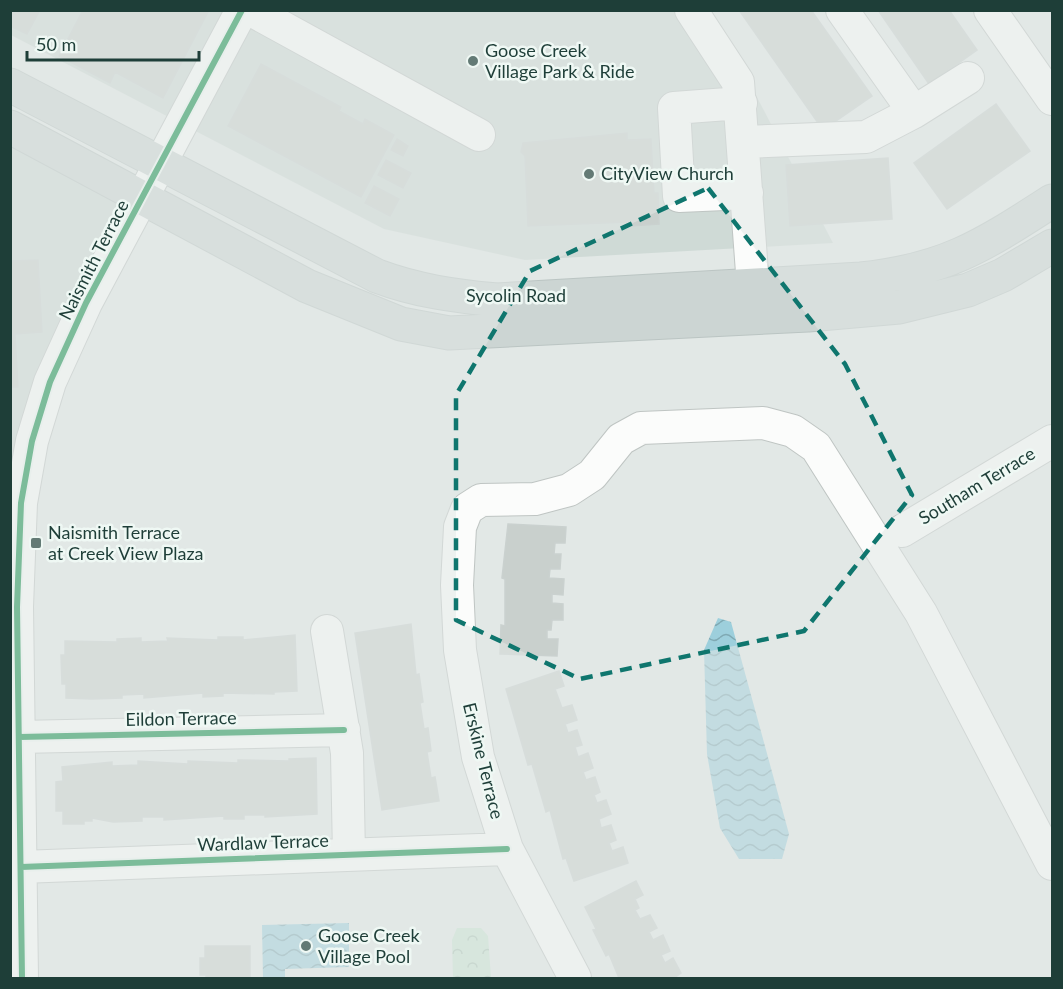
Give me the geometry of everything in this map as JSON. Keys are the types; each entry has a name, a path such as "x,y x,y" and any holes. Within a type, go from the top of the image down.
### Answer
{"main road":[{"name":"Sycolin Road","path":"10,85 326,252 377,276 414,290 497,300 903,275 944,263 984,245 1053,201"},
{"name":"Sycolin Road","path":"10,127 307,286 401,324 449,333 808,315 899,307 968,290 1003,275 1053,246"}],"street":[{"name":"Naismith Terrace","path":"22,978 17,854 19,737 14,641 21,503 19,468 32,441 50,382 86,303 242,10"},
{"path":"250,10 479,135"},
{"path":"690,10 738,82 753,286"},
{"path":"842,10 914,112"},
{"path":"990,10 1053,99"},
{"path":"743,142 866,137 914,112 968,78"},
{"path":"741,103 674,108 679,196 747,193"},
{"name":"Erskine Terrace","path":"575,978 507,849 478,757 466,694 459,628 460,527 467,509 481,500 535,499 569,490 592,475 621,439 641,428 763,423 793,431 816,447 921,613 1053,864"},
{"name":"Southam Terrace","path":"902,531 1053,441"},
{"path":"327,631 347,753 350,855"},
{"name":"Eildon Terrace","path":"19,737 344,730"},
{"name":"Wardlaw Terrace","path":"17,854 350,855 507,849"},
{"path":"16,978 22,978"}],"highlighted area":[{"path":"708,188 845,364 912,495 804,631 580,679 456,620 456,395 530,271"}],"shaded area":[{"path":"10,11 712,11 833,243 525,260 384,229 11,35"},
{"path":"10,127 143,197 32,441 10,804"}],"green space":[{"path":"457,928 481,928 488,936 491,978 453,978 452,940"}],"water":[{"path":"718,618 731,622 789,834 782,859 739,859 720,828 707,754 704,650"},
{"name":"Goose Creek Village Pool","path":"349,923 349,967 285,969 285,978 263,978 262,925"}],"building":[{"path":"10,10 40,10 27,34 10,26"},
{"path":"83,10 209,10 163,98 115,72 110,83 59,56"},
{"path":"739,10 811,10 872,96 823,130"},
{"path":"878,10 949,10 977,50 929,84"},
{"path":"261,64 341,107 339,111 363,124 365,119 394,135 361,197 228,126"},
{"path":"996,104 1030,151 947,209 914,163"},
{"name":"CityView Church","path":"627,133 627,140 651,139 654,193 658,193 659,224 630,226 630,222 528,226 525,156 521,152 523,143"},
{"path":"397,139 408,146 403,156 391,150"},
{"path":"888,158 892,219 790,226 786,165"},
{"path":"386,160 411,173 403,188 378,175"},
{"path":"374,186 399,199 390,216 365,203"},
{"path":"38,260 42,332 15,334 18,387 10,387 10,261"},
{"path":"508,524 566,527 565,543 555,543 554,554 561,554 560,569 550,569 549,578 564,579 563,595 552,594 552,603 563,604 563,620 552,620 551,630 547,630 547,639 558,639 557,656 500,654 501,625 505,626 505,579 502,578"},
{"path":"411,624 416,675 419,674 423,702 420,703 424,729 428,728 431,751 427,752 431,778 435,777 439,801 382,810 355,633"},
{"path":"295,635 297,691 274,692 274,694 223,693 223,696 203,697 203,693 144,698 144,694 122,695 122,698 92,699 66,698 66,684 62,684 61,655 65,655 65,641 117,642 117,639 141,638 141,642 168,641 167,638 218,640 218,637 243,637 243,640"},
{"path":"559,671 564,686 555,689 562,708 572,705 577,720 565,724 568,733 577,730 582,745 575,747 578,757 588,753 593,768 583,772 586,780 595,777 600,792 594,795 597,803 606,800 611,814 599,819 601,828 611,825 616,840 609,843 612,851 623,847 628,863 574,881 566,858 563,859 550,810 546,812 532,764 528,765 506,689"},
{"path":"316,758 317,814 265,817 265,815 244,815 244,819 224,819 224,816 164,820 164,817 142,817 142,821 113,822 92,818 92,821 84,821 84,824 63,824 63,811 56,811 56,782 63,781 62,767 112,762 112,766 138,765 138,761 188,764 188,761 238,763 238,760 289,761 289,759"},
{"path":"636,881 643,895 635,899 639,908 635,910 640,919 650,915 657,928 649,932 653,940 663,935 670,951 661,955 665,963 673,958 681,973 674,978 619,978 609,954 606,956 593,930 596,929 585,907"},
{"path":"205,946 250,946 250,978 206,978 206,975 200,975 200,958 205,958"}],"cycle path":[{"path":"22,978 17,607 21,503 32,441 50,382 86,303 242,10"},
{"path":"19,737 344,730"},
{"path":"21,867 507,849"}],"place":[{"name":"Goose Creek Village Park & Ride","path":"473,61"},
{"name":"CityView Church","path":"589,174"},
{"name":"Naismith Terrace at Creek View Plaza","path":"36,543"},
{"name":"Goose Creek Village Pool","path":"306,946"}]}
